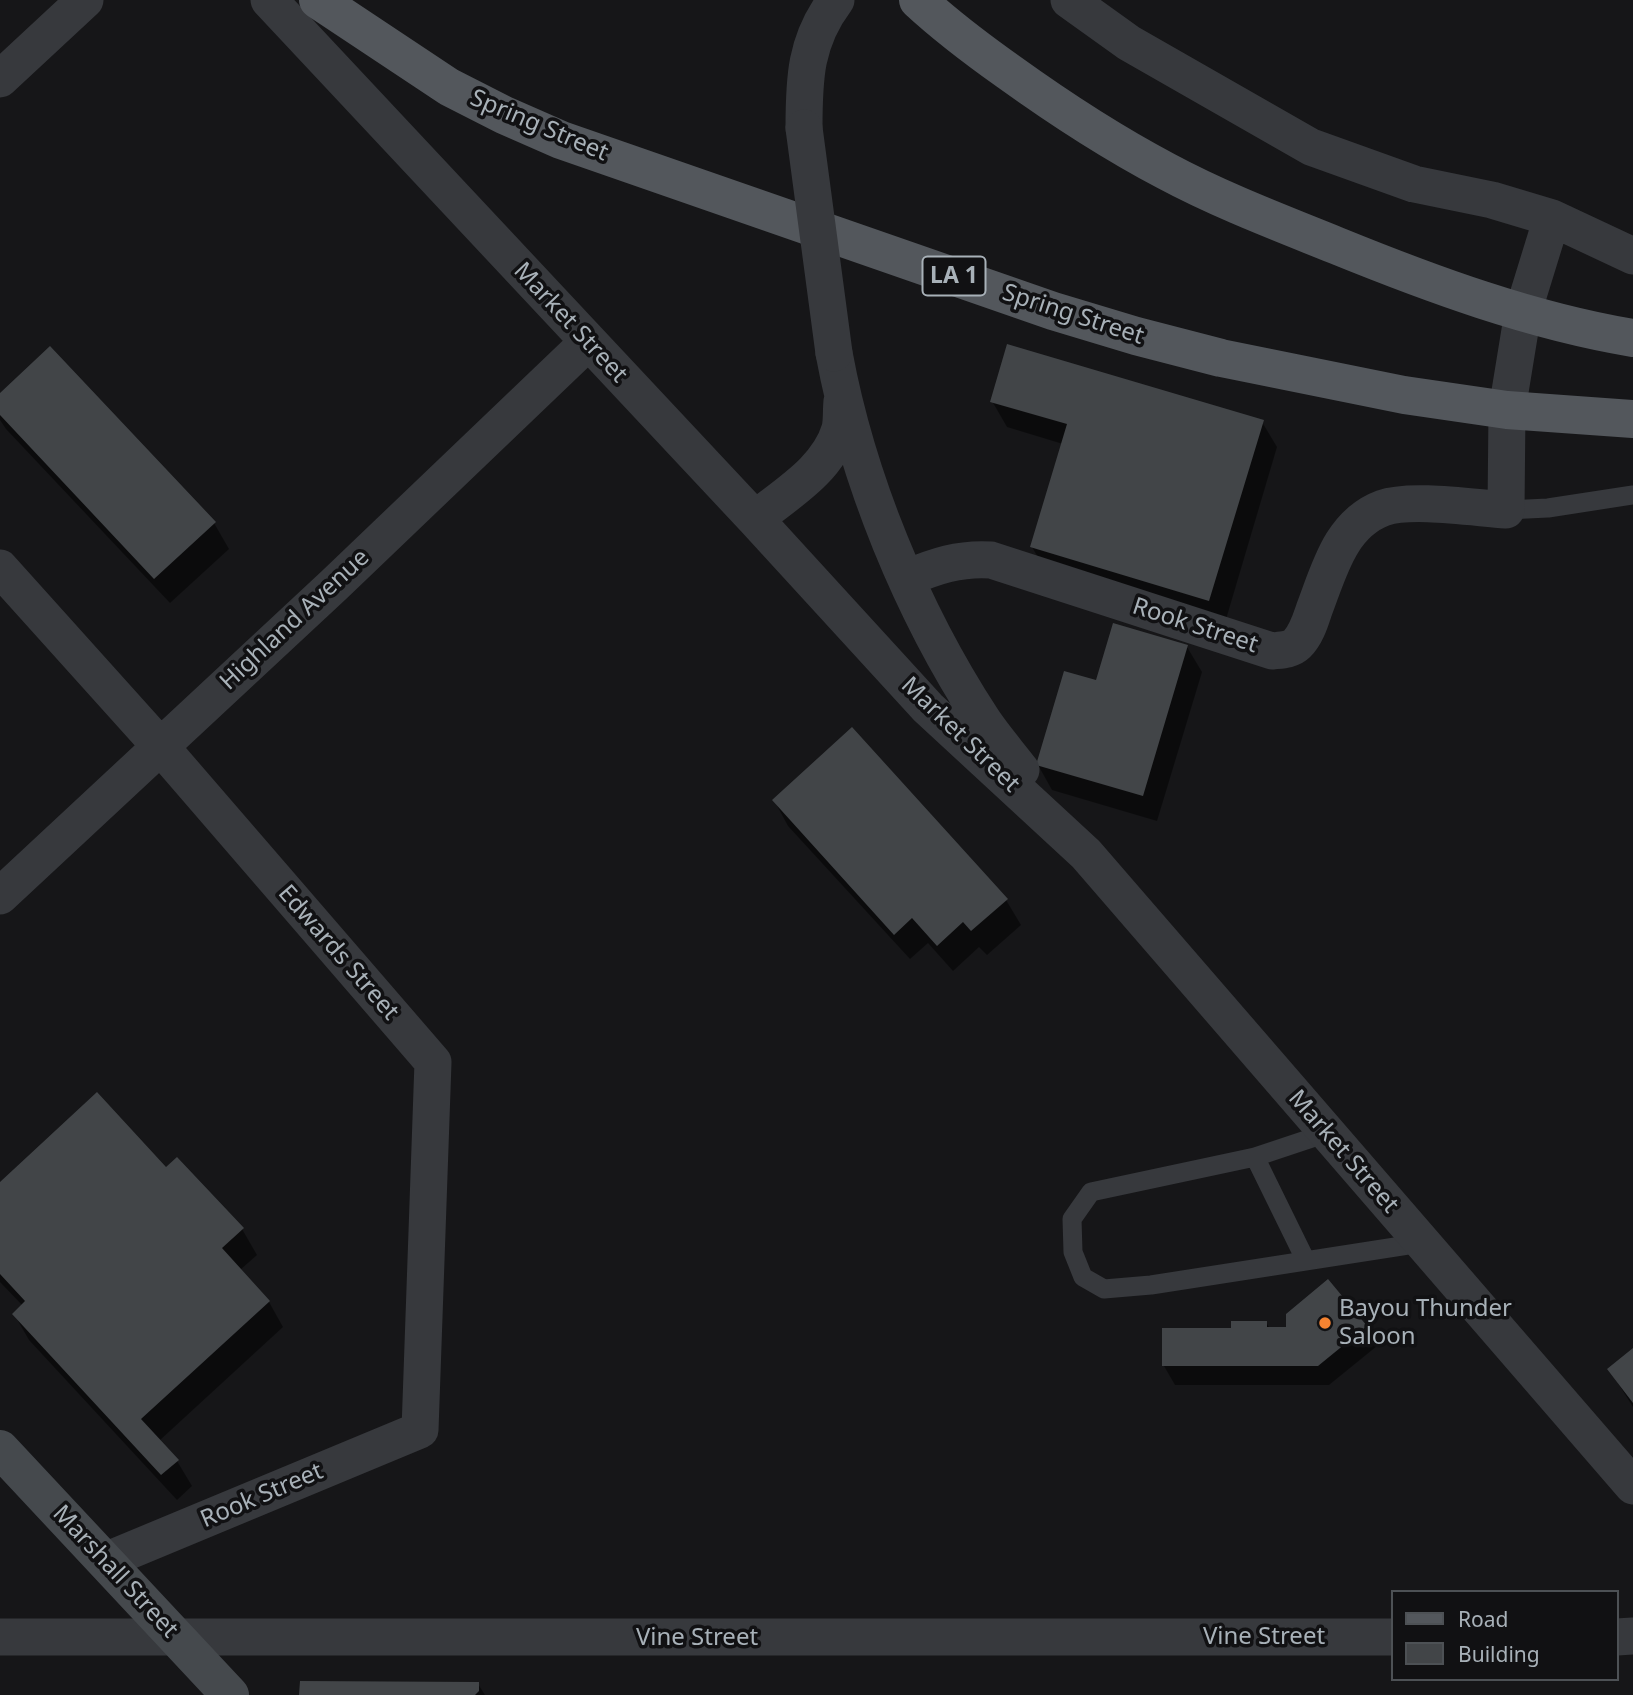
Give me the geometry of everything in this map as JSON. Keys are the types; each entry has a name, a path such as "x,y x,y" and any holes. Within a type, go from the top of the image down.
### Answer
{"main road":[{"name":"Spring Street","path":"318,0 449,87 561,140 1027,302 1136,336 1221,358 1404,395 1507,410 1633,419"},
{"path":"918,0 985,55 1043,97 1166,171 1241,206 1372,260 1491,303 1633,338"}],"street":[{"path":"0,79 85,0"},
{"name":"Market Street","path":"269,0 755,519 928,708 1086,854 1633,1486"},
{"path":"836,0 823,17 811,45 804,80 804,128 842,397 870,489 927,623 983,720 1086,854"},
{"path":"1069,0 1129,43 1311,147 1414,184 1492,200 1552,218 1633,256"},
{"path":"1506,510 1507,410 1523,312 1552,218"},
{"name":"Highland Avenue","path":"0,896 334,585 588,342"},
{"path":"755,519 809,476 828,453 840,428 842,397"},
{"name":"Rook Street","path":"907,579 950,562 991,560 1272,651 1297,645 1307,630 1338,549 1354,525 1369,514 1387,507 1415,505 1506,510"},
{"name":"Edwards Street","path":"0,568 160,746 433,1062 420,1430"},
{"name":"Rook Street","path":"105,1561 420,1430"},
{"name":"Marshall Street","path":"0,1449 230,1695"},
{"name":"Vine Street","path":"0,1637 1392,1637"}],"lane":[{"path":"1506,510 1548,508 1633,495"},
{"path":"1327,1133 1255,1157 1091,1192 1072,1219 1073,1252 1083,1277 1104,1289 1151,1285 1420,1243"},
{"path":"1255,1157 1306,1261"}],"building":[{"path":"1007,344 1264,420 1209,601 1030,547 1067,424 990,402"},
{"path":"50,346 216,522 154,579 0,415 0,393"},
{"path":"1113,623 1188,645 1143,796 1036,765 1064,671 1096,680"},
{"path":"852,727 1008,899 971,931 963,922 937,946 912,918 894,935 772,800"},
{"path":"97,1092 166,1167 177,1157 244,1228 222,1248 270,1301 141,1419 179,1460 161,1475 12,1314 25,1301 0,1274 0,1182"},
{"name":"Bayou Thunder Saloon","path":"1328,1279 1367,1326 1318,1366 1162,1366 1162,1328 1231,1328 1231,1321 1267,1321 1267,1327 1286,1327 1286,1314"},
{"path":"1633,1348 1633,1403 1607,1369"},
{"path":"300,1681 479,1682 479,1691 475,1695 299,1695"}],"place":[{"name":"Bayou Thunder Saloon","path":"1325,1323"}]}
